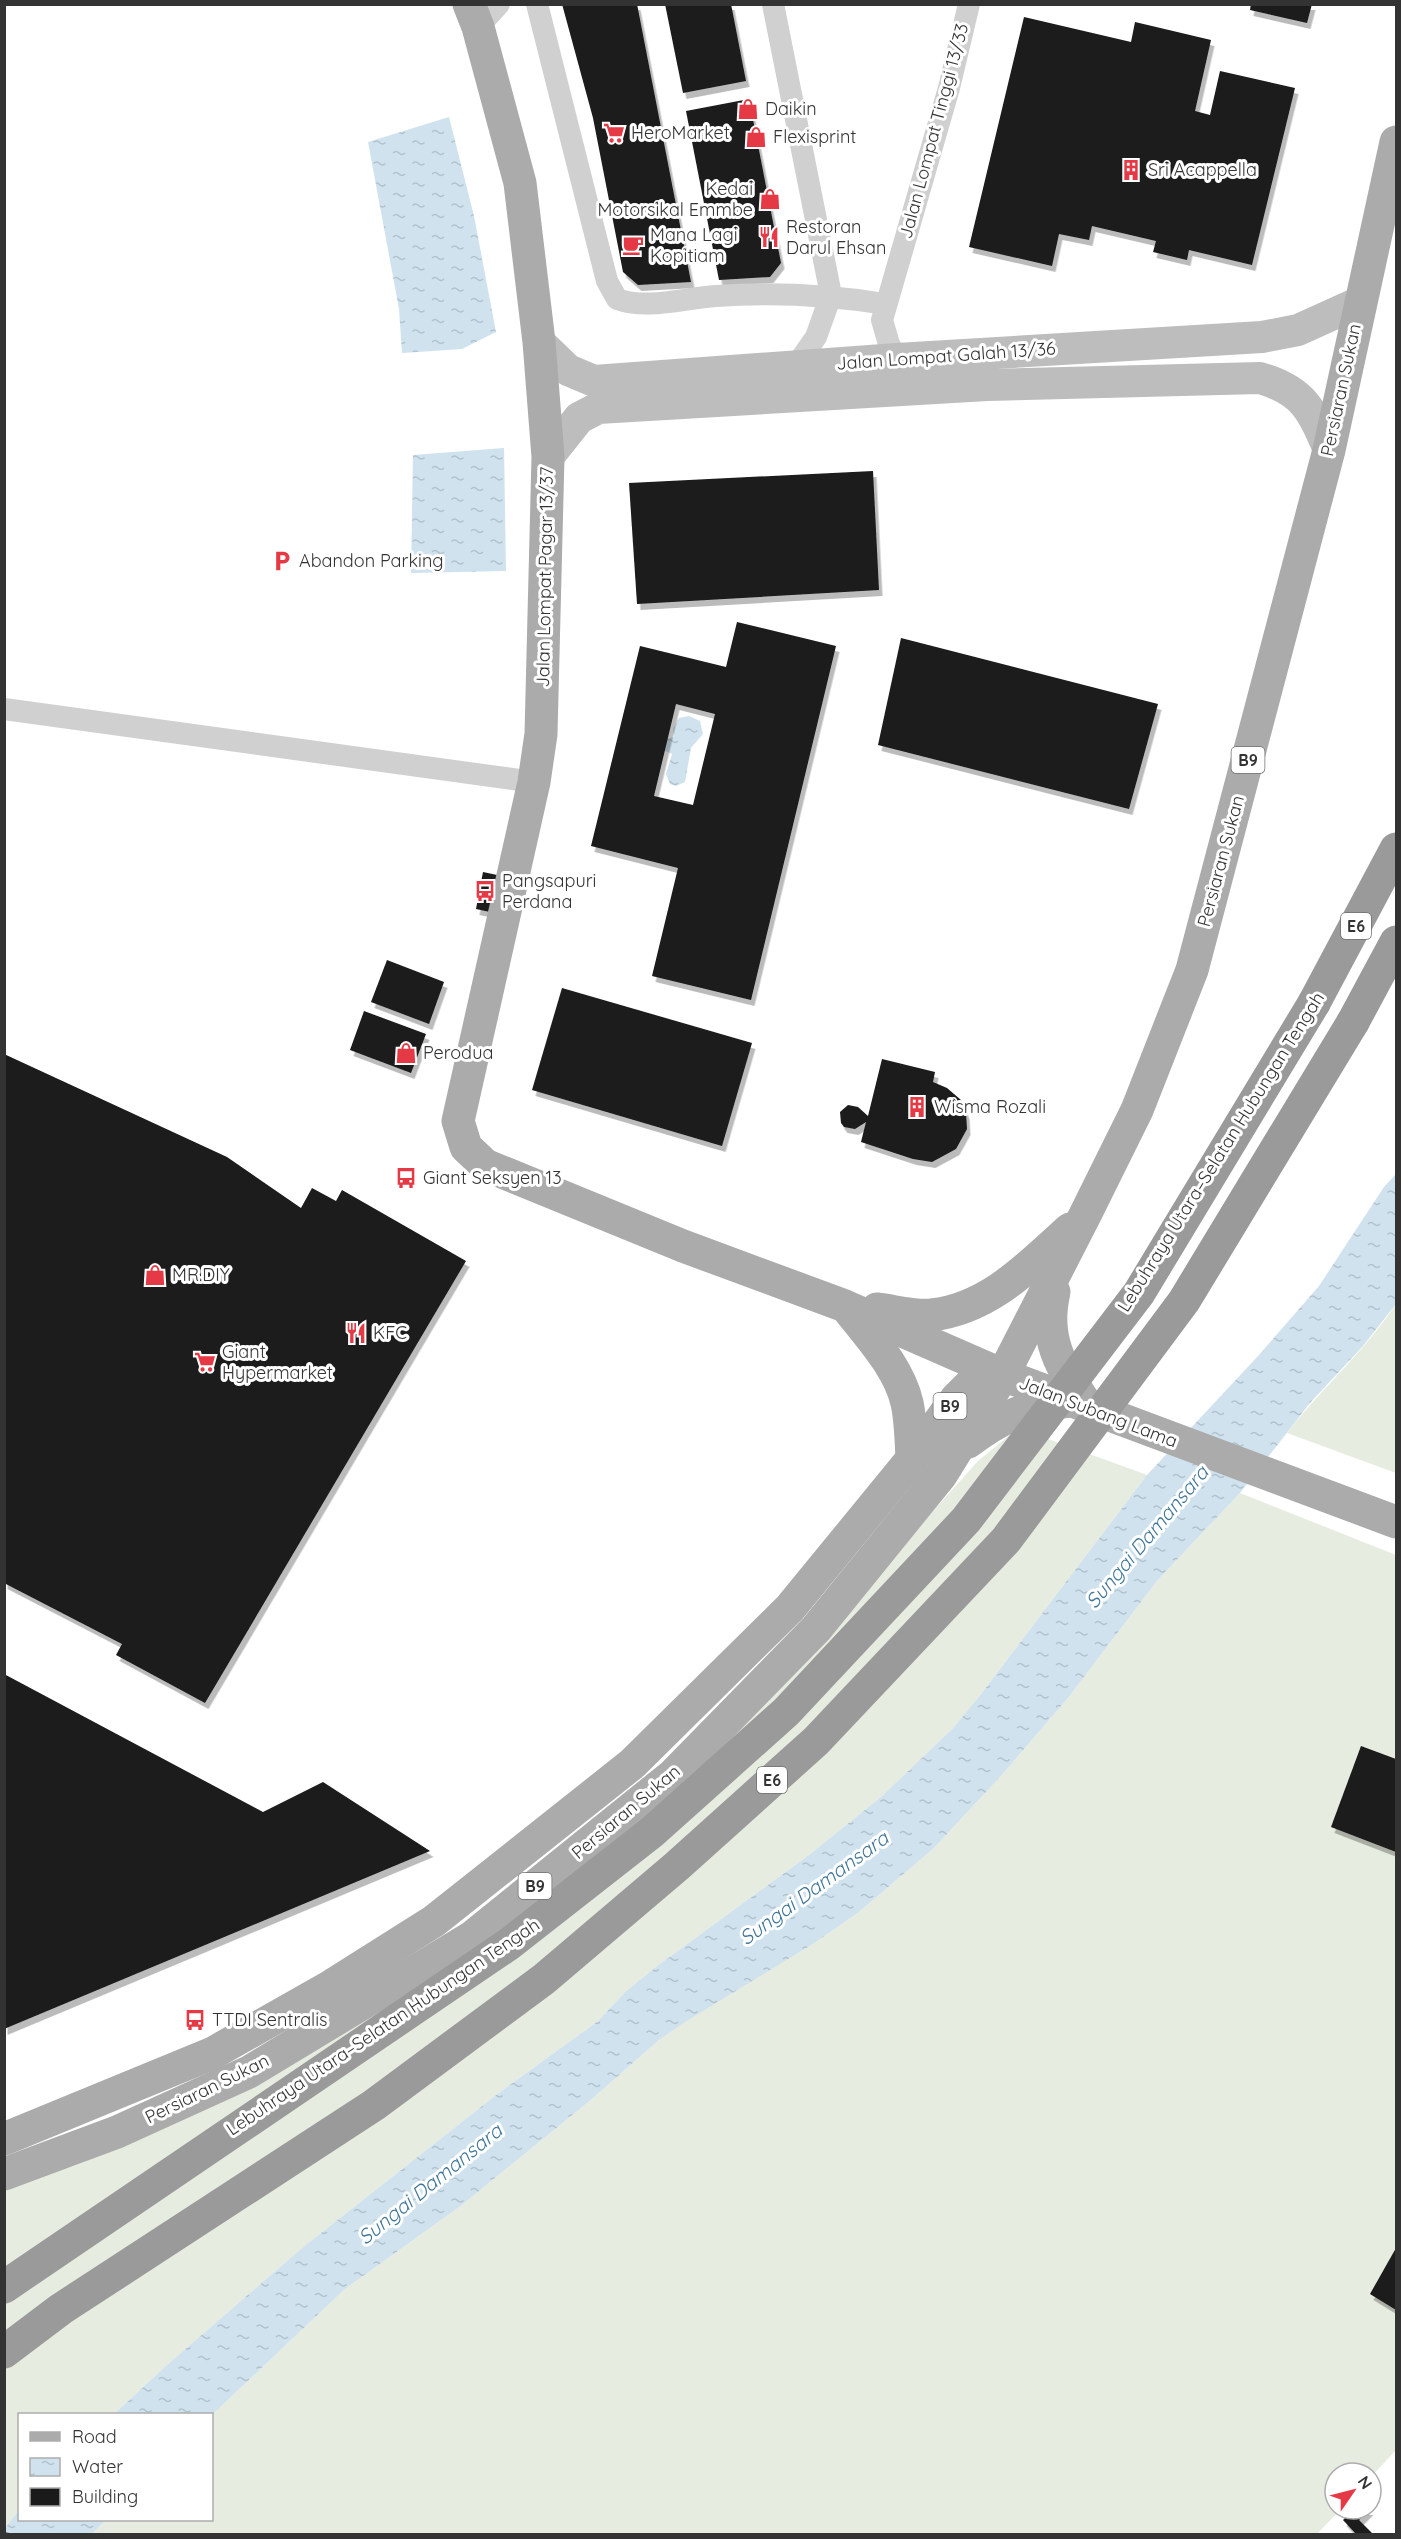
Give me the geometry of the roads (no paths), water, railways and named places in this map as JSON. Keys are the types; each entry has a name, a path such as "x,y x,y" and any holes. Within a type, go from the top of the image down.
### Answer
{"highway":[{"name":"Lebuhraya Utara–Selatan Hubungan Tengah","path":"4,2287 509,1944 652,1832 786,1712 966,1520 1139,1293 1314,1003 1396,849"},
{"name":"E6","path":"4,2352 61,2309 374,2105 544,1979 677,1866 816,1741 1006,1540 1184,1301 1353,1022 1396,942"}],"main road":[{"name":"Jalan Lompat Pagar 13/37","path":"482,12 520,183 539,342 548,457 541,734 534,782 458,1121 466,1147 485,1166 683,1246 845,1306"},
{"name":"Persiaran Sukan","path":"4,2174 117,2132 249,2072 472,1937 673,1775 816,1629 941,1475 1003,1376 1086,1213 1137,1110 1192,970 1329,450 1396,142"},
{"path":"845,1306 931,1315 975,1304 1017,1278 1086,1213"},
{"path":"955,1452 996,1421 1029,1408 1079,1404 1061,1367 1050,1333 1051,1303 1060,1264"},
{"path":"845,1306 881,1351 897,1377 907,1403 912,1459"},
{"name":"Jalan Subang Lama","path":"845,1306 1003,1376 1396,1522"},
{"name":"Persiaran Sukan","path":"4,2139 213,2053 331,1986 435,1921 632,1764 790,1608 912,1459 953,1402 971,1384 1003,1376"},
{"path":"4,2122 40,2126"}],"street":[{"path":"537,4 607,280 617,299 632,304 717,296 831,295 885,304"},
{"path":"773,4 831,295 816,337 795,367"},
{"name":"Jalan Lompat Tinggi 13/33","path":"897,358 889,344 882,320 885,304 949,88 969,4"},
{"name":"Jalan Lompat Galah 13/36","path":"539,342 568,370 594,381 897,358 1262,337 1298,330 1360,302"},
{"path":"987,385 1036,361 1051,349"},
{"name":"Jalan Lompat Galah 13/36","path":"548,457 579,418 598,408 987,385 1260,378 1285,385 1301,399 1316,418 1329,450"},
{"path":"4,709 534,782"}],"water":[{"path":"449,117 474,216 496,332 462,349 402,353 399,309 368,142"},
{"path":"504,448 506,571 411,573 413,455"},
{"path":"689,716 700,721 703,734 691,748 685,782 676,786 670,784 666,774 672,754 661,749 663,740 674,737 673,729 679,718"},
{"name":"Sungai Damansara","path":"1396,1174 1396,1304 1363,1346 1310,1403 1240,1493 1157,1581 1068,1698 1001,1776 934,1848 859,1912 813,1944 659,2040 592,2099 462,2205 345,2289 213,2414 115,2413 302,2248 496,2095 598,2021 625,1992 657,1966 809,1855 882,1796 953,1728 1147,1475 1259,1355 1319,1286 1384,1187"},
{"path":"18,2511 18,2521 105,2521 92,2534 5,2534 5,2528"}],"tram line":[{"path":"4,2532 10,2534"}],"place":[{"name":"Daikin","path":"748,109"},
{"name":"HeroMarket","path":"614,133"},
{"name":"Flexisprint","path":"756,137"},
{"name":"Sri Acappella","path":"1131,170"},
{"name":"Kedai Motorsikal Emmbe","path":"770,199"},
{"name":"Restoran Darul Ehsan","path":"769,237"},
{"name":"Mana Lagi Kopitiam","path":"633,245"},
{"name":"Abandon Parking","path":"282,561"},
{"name":"Pangsapuri Perdana","path":"485,891"},
{"name":"Perodua","path":"406,1053"},
{"name":"Wisma Rozali","path":"917,1107"},
{"name":"Giant Seksyen 13","path":"406,1178"},
{"name":"MR.DIY","path":"155,1275"},
{"name":"KFC","path":"356,1333"},
{"name":"Giant Hypermarket","path":"205,1362"},
{"name":"TTDI Sentralis","path":"195,2020"}]}
